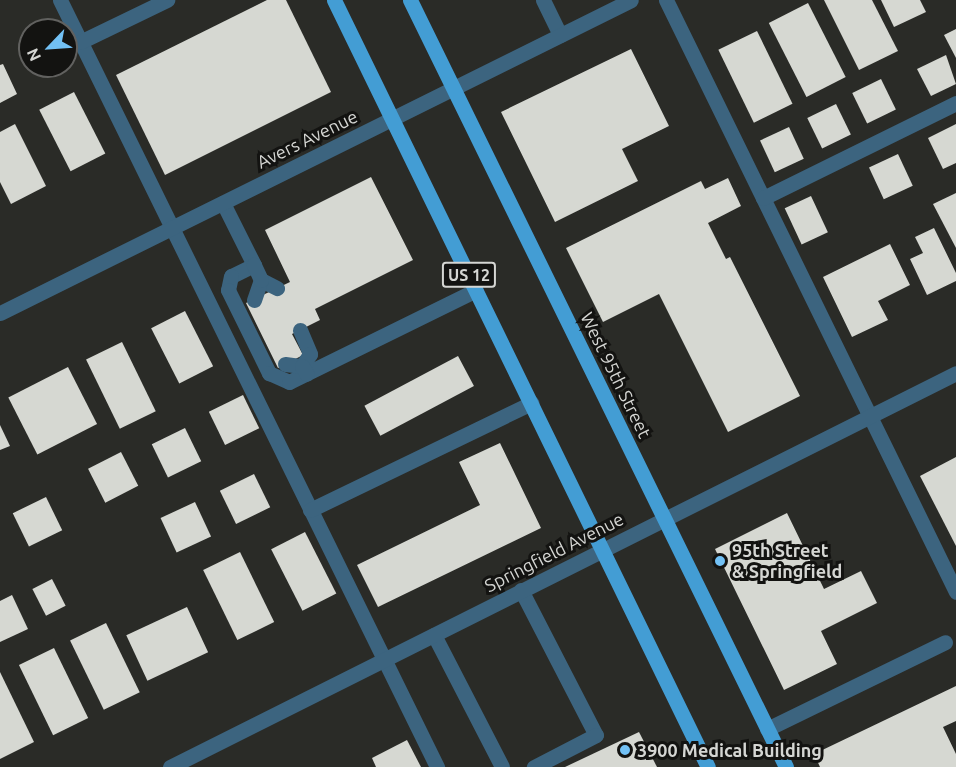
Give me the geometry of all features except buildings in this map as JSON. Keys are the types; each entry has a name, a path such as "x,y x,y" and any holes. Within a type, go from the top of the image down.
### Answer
{"main road":[{"name":"US 12","path":"334,0 708,767"},
{"name":"West 95th Street","path":"410,0 786,767"}],"street":[{"path":"60,0 437,767"},
{"path":"80,42 167,0"},
{"path":"543,0 560,35"},
{"name":"Avers Avenue","path":"0,313 631,0"},
{"path":"666,0 956,592"},
{"path":"763,198 956,103"},
{"path":"223,203 261,280 278,288"},
{"path":"254,265 231,276 228,290 269,373 289,382 304,370 477,290"},
{"path":"254,300 261,280"},
{"path":"300,330 310,354 304,370"},
{"path":"285,364 304,370"},
{"name":"Springfield Avenue","path":"170,767 956,373"},
{"path":"310,510 531,403"},
{"path":"521,590 596,735 534,767"},
{"path":"434,634 502,767"},
{"path":"767,729 945,642"}],"place":[{"name":"95th Street & Springfield","path":"720,561"},
{"name":"3900 Medical Building","path":"625,750"}]}
